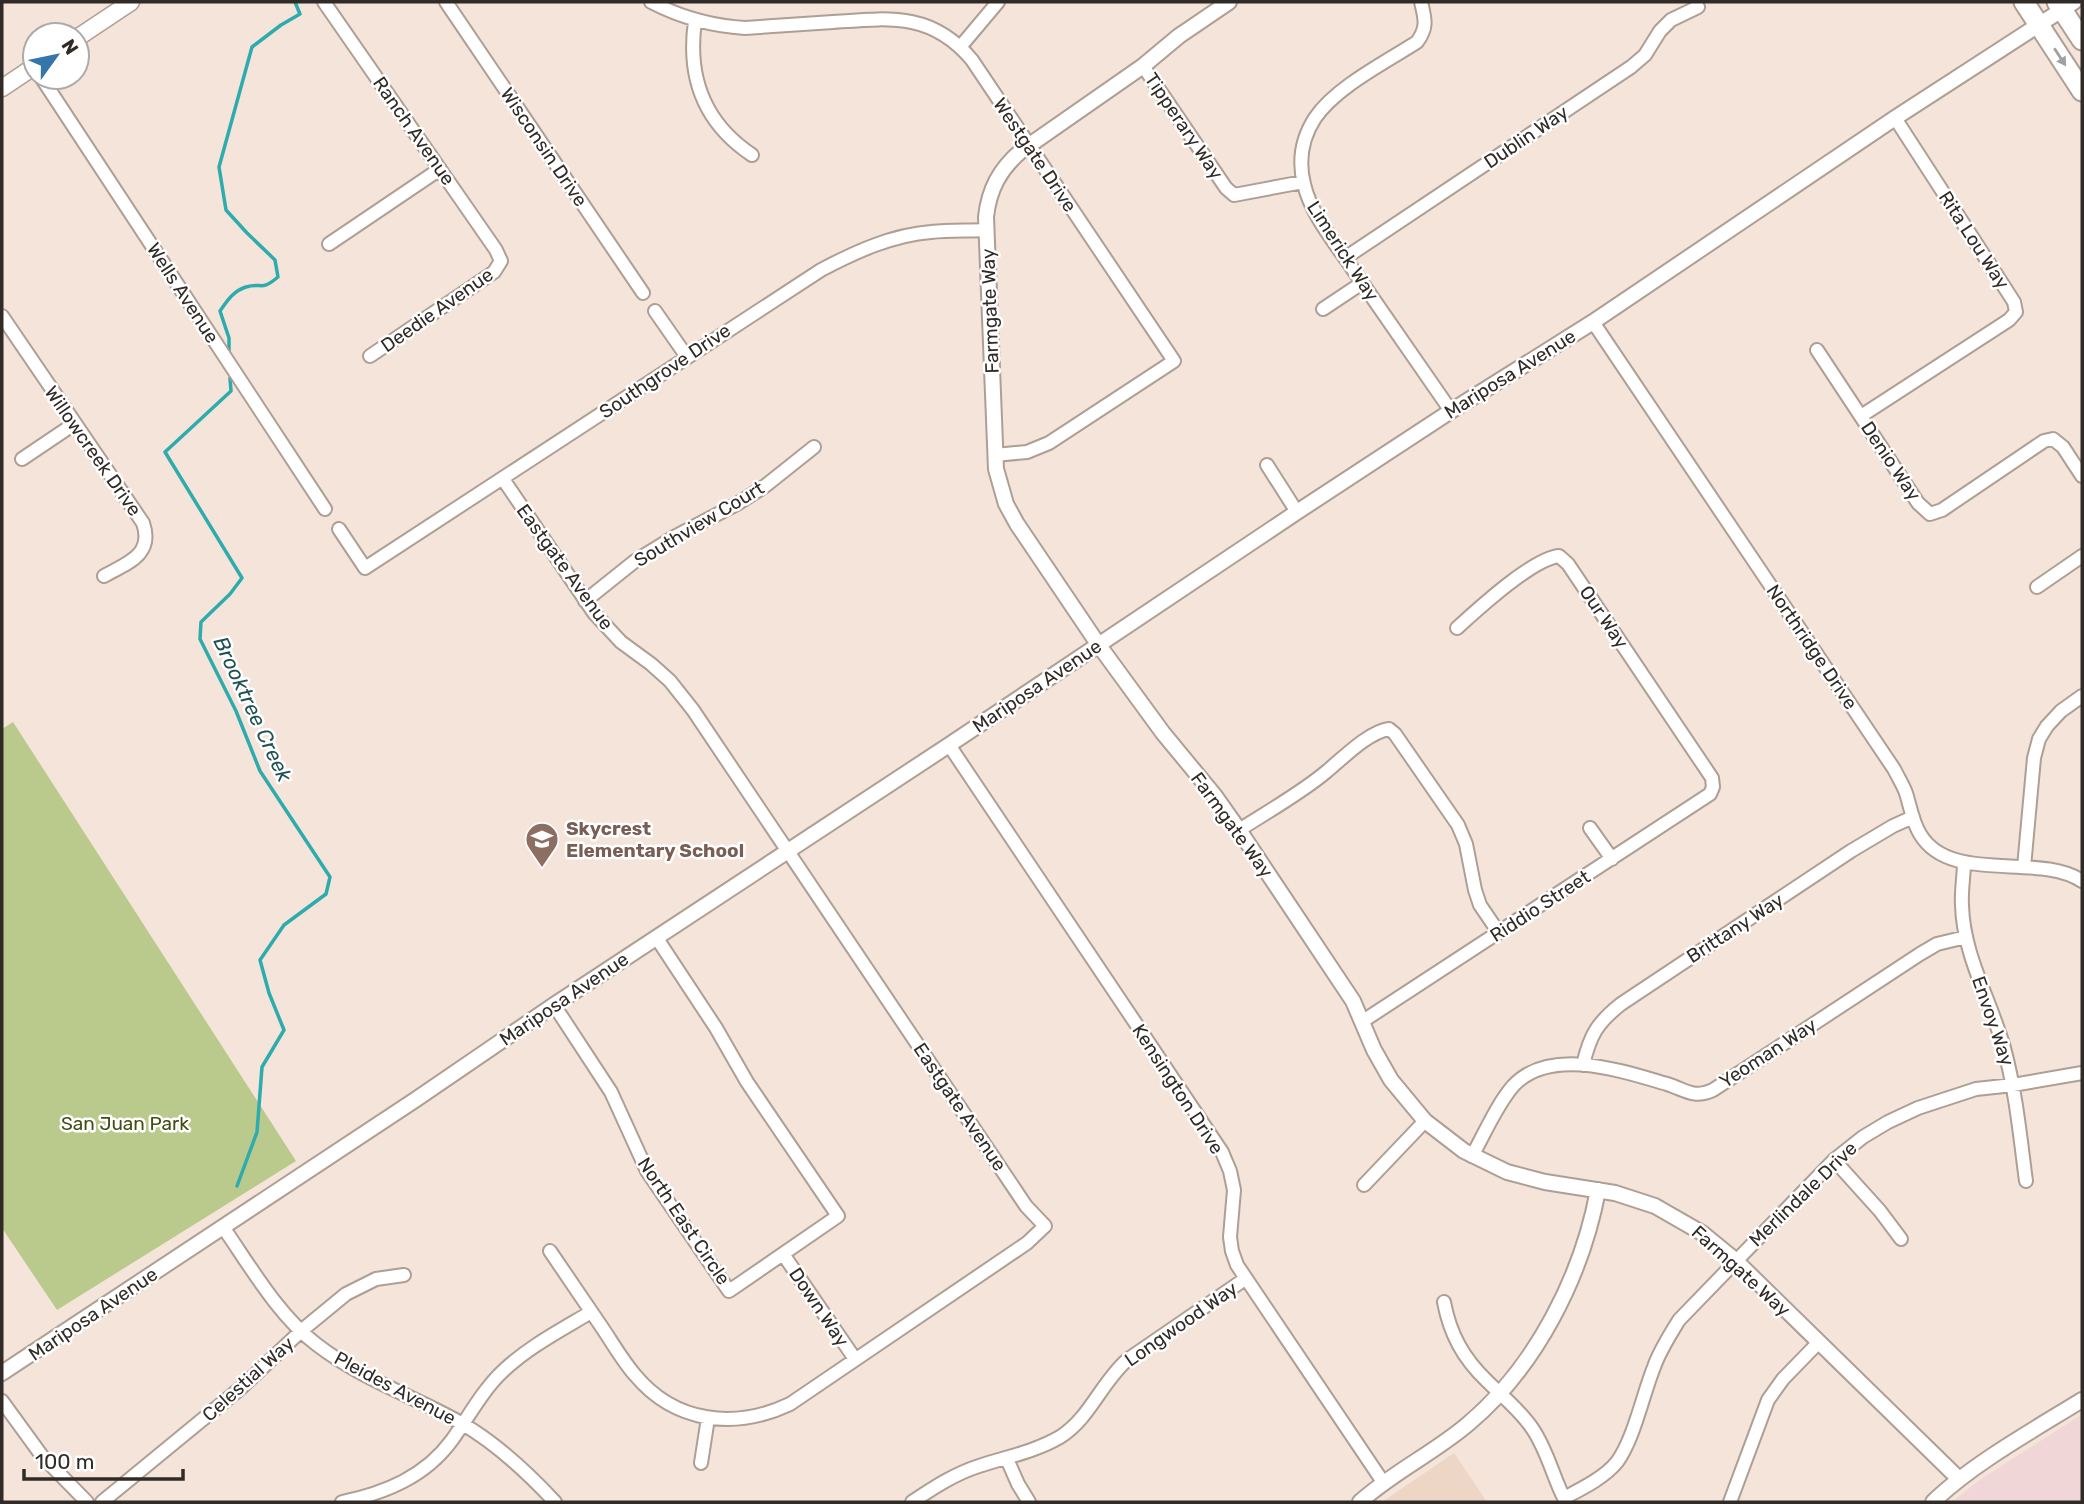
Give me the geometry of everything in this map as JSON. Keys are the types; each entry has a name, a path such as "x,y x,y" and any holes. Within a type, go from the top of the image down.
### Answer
{"main road":[{"path":"91,29 131,2"},
{"path":"2024,2 2082,91"},
{"path":"2064,4 2082,40"},
{"path":"2,88 21,76"}],"street":[{"name":"Ranch Avenue","path":"324,2 501,261"},
{"name":"Wisconsin Drive","path":"446,2 643,293"},
{"name":"Westgate Drive","path":"651,2 695,21 746,29 899,19 928,26 961,46 972,60 1174,361 1049,443 1027,452 995,455"},
{"path":"961,46 998,2"},
{"name":"Farmgate Way","path":"1229,2 1179,36 1143,66 1028,145 1006,164 996,180 987,206 987,230 995,455 998,482 1006,504 1098,644 1239,830 1346,989 1385,1072 1403,1098 1425,1121 1453,1144 1496,1168 1530,1179 1628,1197 1668,1212 1702,1233 1735,1260 1959,1479"},
{"name":"Limerick Way","path":"1421,2 1425,18 1424,32 1417,42 1342,91 1316,118 1304,140 1300,161 1309,201 1345,258 1451,411"},
{"name":"Mariposa Avenue","path":"2,1373 1297,512 1593,322 2039,24 2064,4"},
{"name":"Dublin Way","path":"1345,258 1631,67 1645,55 1671,20 1698,7"},
{"path":"695,21 693,56 700,91 716,122 728,137 752,155"},
{"name":"Tipperary Way","path":"1143,66 1226,188 1234,195 1303,182"},
{"name":"Wells Avenue","path":"50,91 325,509"},
{"name":"Rita Lou Way","path":"1861,416 2009,320 2015,312 2014,302 1895,118"},
{"path":"329,244 440,169"},
{"name":"Southgrove Drive","path":"339,529 365,568 807,277 856,253 891,240 921,233 987,230"},
{"name":"Deedie Avenue","path":"370,356 494,272 501,261"},
{"path":"1323,309 1362,283"},
{"path":"655,311 687,357"},
{"name":"Willowcreek Drive","path":"2,316 143,523 146,531 145,548 138,556 104,576"},
{"name":"Northridge Drive","path":"1593,322 1894,769 1905,790 1920,834 1930,846 1941,855 1965,862 2064,873 2082,881"},
{"name":"Denio Way","path":"1817,350 1918,503 1930,514 1942,510 2044,441 2053,439 2063,447 2082,476"},
{"path":"22,459 74,424"},
{"name":"Southview Court","path":"585,601 635,561 745,499 814,447"},
{"path":"1268,466 1297,512"},
{"name":"Eastgate Avenue","path":"503,479 585,601 612,633 678,690 1027,1206 1045,1226 1027,1243 790,1404 741,1419 708,1418 676,1407 647,1388 630,1370 550,1251"},
{"name":"Our Way","path":"1457,628 1508,584 1550,557 1559,556 1568,564 1712,778 1713,787"},
{"path":"2037,587 2082,556"},
{"path":"2024,867 2034,758 2039,739 2061,711 2082,696"},
{"path":"1239,830 1325,773 1341,758 1381,730 1389,729 1458,825 1466,844 1480,905 1499,933"},
{"name":"Kensington Drive","path":"948,745 1222,1152 1234,1190 1230,1237 1232,1251 1245,1279 1383,1482"},
{"name":"Riddio Street","path":"1363,1021 1710,794 1713,787"},
{"name":"Brittany Way","path":"1583,1065 1588,1042 1596,1028 1621,1003 1851,851 1913,817"},
{"path":"1590,828 1612,859"},
{"name":"Envoy Way","path":"1965,862 1962,906 1966,937 1974,966 1998,1027 2013,1085 2026,1181"},
{"name":"North East Circle","path":"554,1005 616,1102 647,1171 729,1291 838,1216 741,1073 709,1017 656,937"},
{"name":"Yeoman Way","path":"1472,1156 1513,1087 1538,1069 1583,1065 1639,1076 1692,1094 1703,1094 1920,954 1937,944 1966,937"},
{"name":"Merlindale Drive","path":"1565,1500 1616,1463 1627,1443 1654,1365 1679,1320 1834,1160 1863,1137 1918,1108 1976,1089 2082,1073"},
{"path":"1364,1185 1425,1121"},
{"path":"1834,1160 1880,1211 1900,1239"},
{"path":"1360,1502 1383,1482 1469,1423 1500,1393 1533,1351 1553,1315 1586,1242 1598,1190"},
{"name":"Pleides Avenue","path":"223,1227 263,1286 315,1344 358,1373 463,1424 521,1469 555,1502"},
{"name":"Down Way","path":"783,1254 855,1359"},
{"name":"Celestial Way","path":"102,1502 242,1387 337,1300 376,1279 404,1275"},
{"name":"Longwood Way","path":"912,1502 960,1473 1007,1459 1062,1436 1084,1416 1113,1372 1245,1279"},
{"path":"1444,1302 1448,1324 1455,1339 1478,1371 1525,1418 1537,1435 1565,1500"},
{"path":"342,1502 382,1492 418,1473 443,1451 500,1373 591,1312"},
{"path":"1730,1502 1768,1399 1783,1379 1819,1342"},
{"path":"1933,1502 1959,1479 2082,1400"},
{"path":"2,1401 42,1456 88,1502"},
{"path":"701,1462 708,1418"},
{"path":"1007,1459 1029,1502"}],"shaded area":[{"path":"2082,1414 2082,1502 1952,1502 1977,1482"},
{"path":"1454,1453 1487,1502 1382,1502"}],"green space":[{"name":"San Juan Park","path":"13,722 296,1161 57,1310 2,1228 2,729"}],"waterway":[{"name":"Brooktree Creek","path":"229,351 229,338 220,311 237,291 264,285 278,277 275,260 226,210 219,167 252,47 300,14 295,2"},
{"name":"Brooktree Creek","path":"230,378 231,391 165,452 242,578 230,594 201,622 200,639 236,711 260,771 330,877 326,894 284,925 260,960 269,993 284,1030 262,1067 257,1132 237,1186"}],"place":[{"name":"Skycrest Elementary School","path":"542,869"}]}
